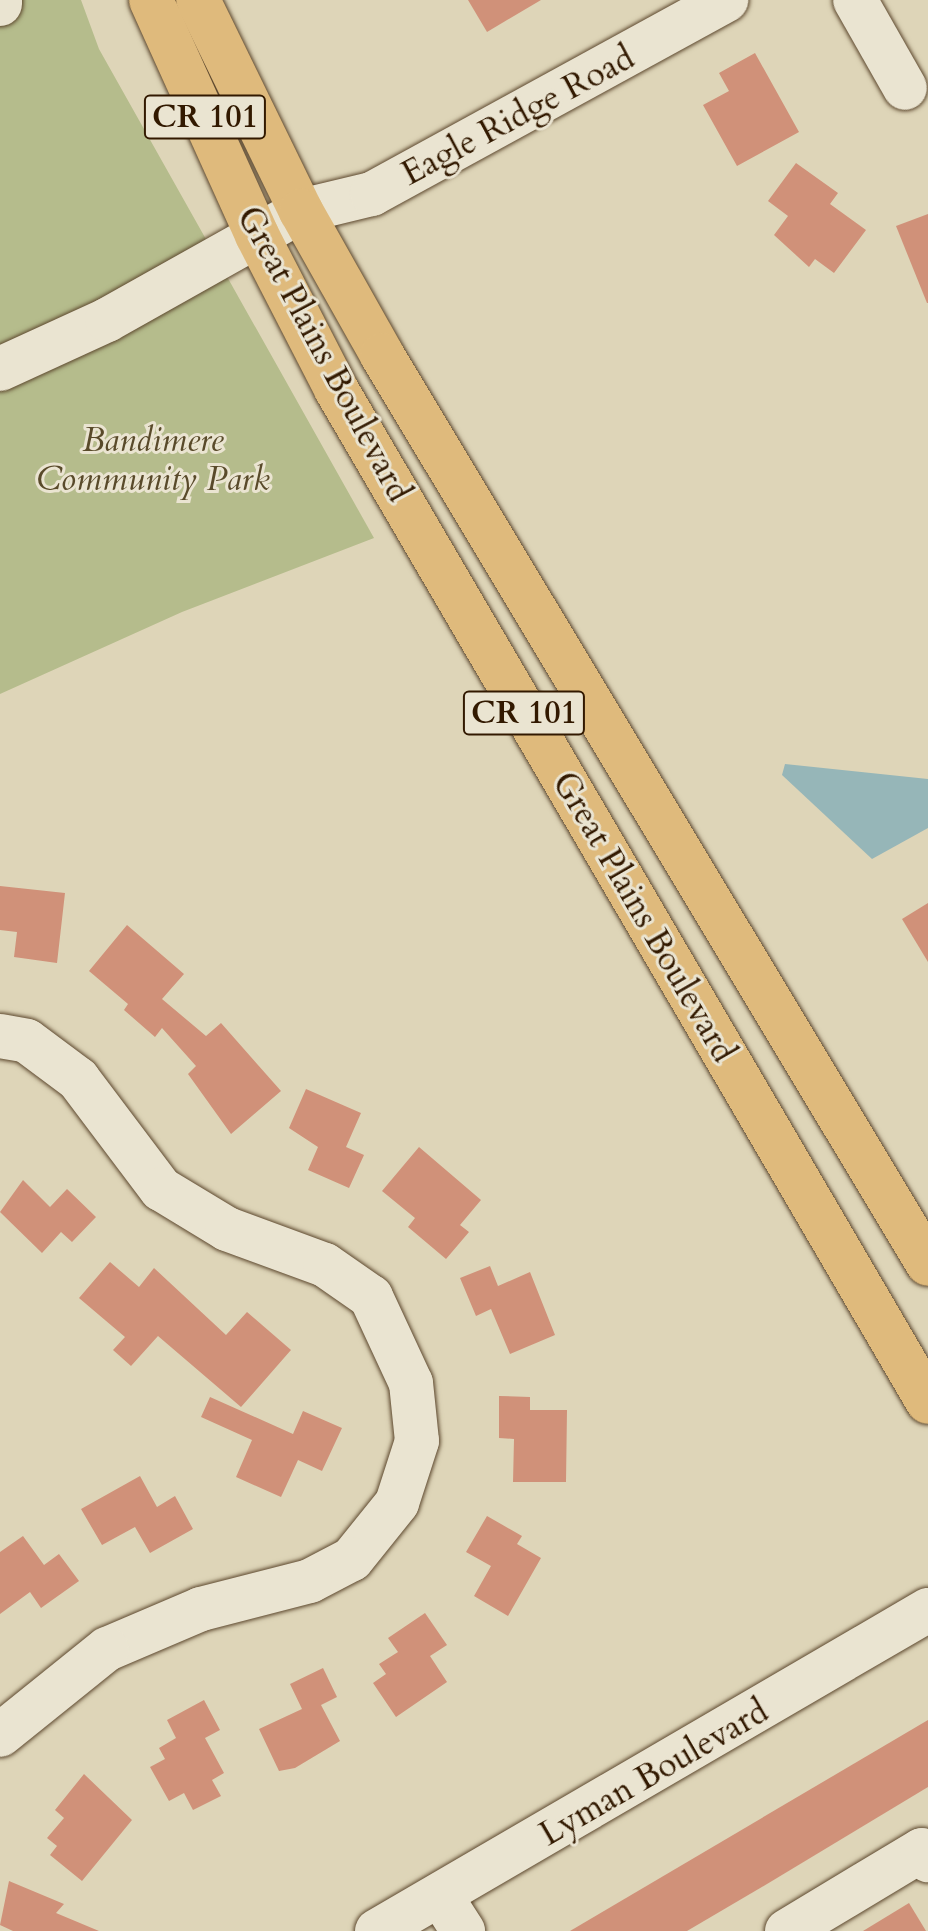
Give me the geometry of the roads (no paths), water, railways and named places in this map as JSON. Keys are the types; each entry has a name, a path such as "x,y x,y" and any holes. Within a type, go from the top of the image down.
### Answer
{"main road":[{"name":"Great Plains Boulevard","path":"151,0 257,235 336,389 928,1402"},
{"name":"Great Plains Boulevard","path":"198,0 301,211 928,1264"}],"street":[{"name":"Eagle Ridge Road","path":"0,369 107,320 301,211 372,194 726,0"},
{"path":"855,0 905,88"},
{"path":"0,1036 27,1041 78,1079 161,1189 227,1229 325,1265 371,1297 411,1383 417,1441 397,1503 352,1559 310,1581 201,1609 107,1649 0,1735"},
{"name":"Lyman Boulevard","path":"377,1931 451,1913 928,1610"},
{"path":"787,1931 926,1852"}],"water":[{"path":"785,764 928,779 928,828 872,859 782,775"}],"park label":[{"name":"Bandimere Community Park","path":"153,460"}]}
